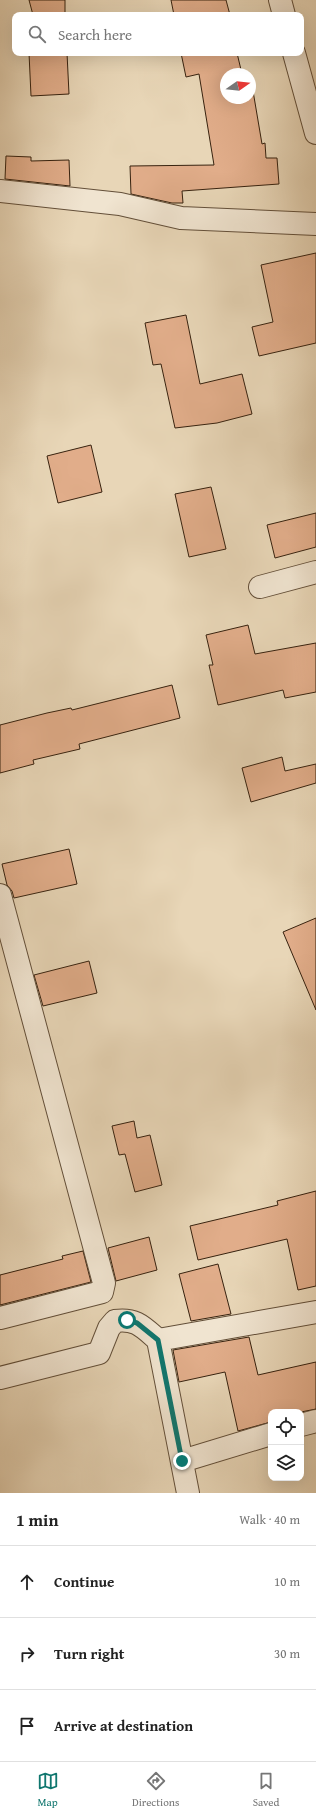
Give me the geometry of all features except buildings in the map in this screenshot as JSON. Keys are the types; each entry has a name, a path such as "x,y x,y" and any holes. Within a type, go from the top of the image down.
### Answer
{"street":[{"path":"280,0 283,12"},
{"path":"295,56 316,133"},
{"path":"0,191 120,204 181,218 316,224"},
{"path":"260,587 316,572"},
{"path":"0,895 104,1283 102,1292 0,1318"},
{"path":"158,1340 316,1312"},
{"path":"0,1378 99,1353 109,1328 115,1321 127,1320 137,1323 158,1340 188,1493"},
{"path":"304,1424 316,1421"},
{"path":"182,1461 268,1435"}],"route":[{"path":"127,1320 144,1327 158,1340 182,1461"}]}
